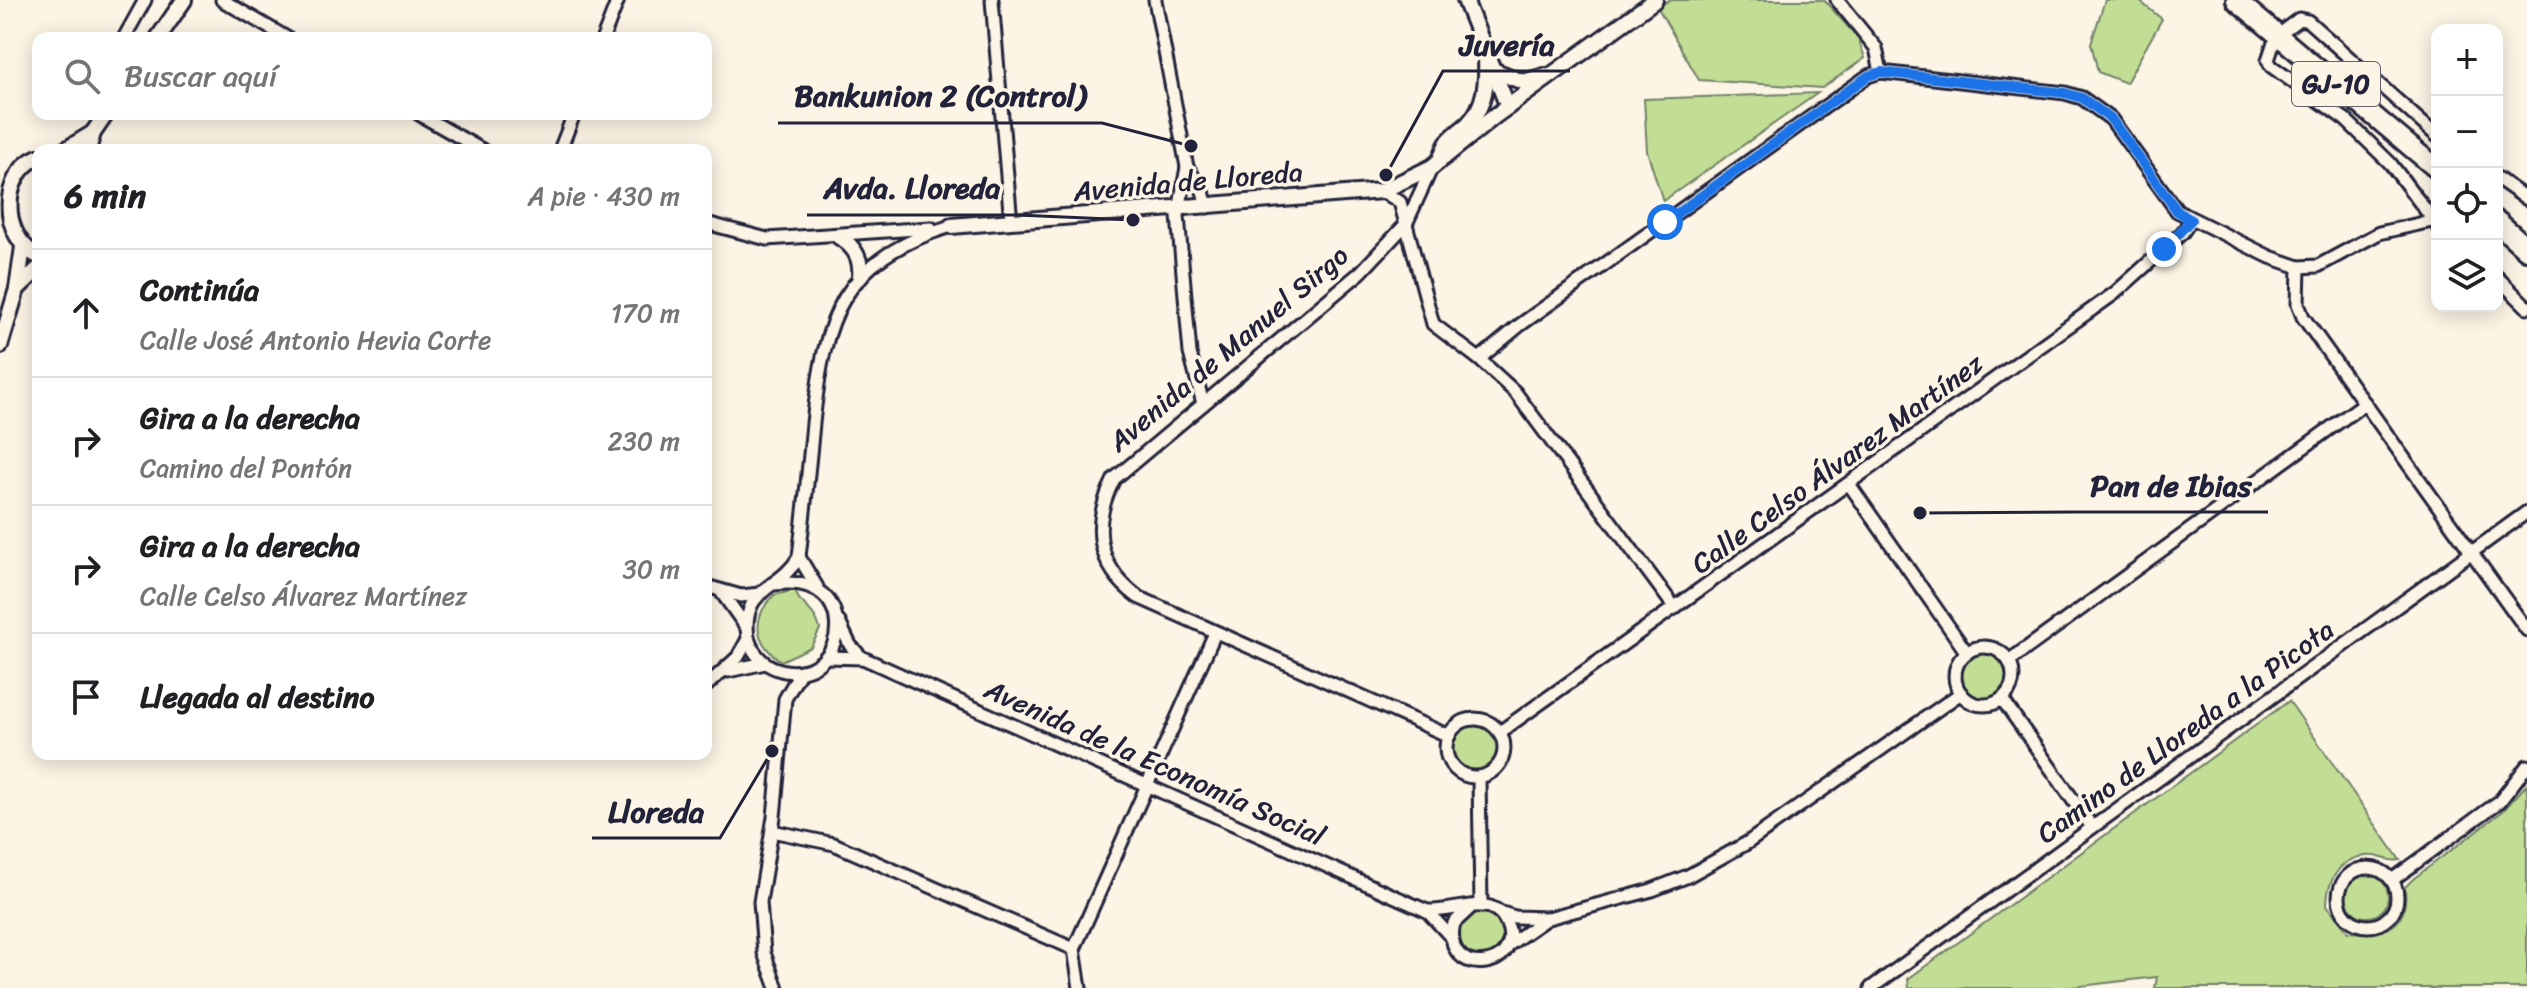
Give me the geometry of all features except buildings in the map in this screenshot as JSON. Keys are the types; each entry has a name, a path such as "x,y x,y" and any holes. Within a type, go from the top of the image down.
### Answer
{"highway":[{"name":"GJ-10","path":"2236,0 2436,168"},
{"path":"2503,223 2527,237"},
{"path":"2503,225 2527,249"}],"street":[{"path":"127,32 145,0"},
{"path":"162,32 184,0"},
{"path":"222,0 277,32"},
{"path":"605,32 618,0"},
{"path":"992,0 1010,211"},
{"path":"1155,0 1187,167 1203,191 1207,207"},
{"path":"1465,0 1508,107"},
{"name":"Avenida de Manuel Sirgo","path":"1449,736 1215,633 1125,588 1107,565 1098,537 1101,509 1114,479 1309,318 1406,224 1437,163 1655,0"},
{"path":"1837,0 1876,48 1881,72"},
{"path":"2287,28 2299,19 2308,21 2359,70 2431,131"},
{"path":"2273,45 2268,60 2271,66 2346,120 2390,163 2431,218"},
{"path":"1490,63 1523,82 1553,74"},
{"path":"1437,163 1447,140 1468,123 1483,101 1490,63"},
{"path":"1479,359 1520,325 1868,76 1881,72 2082,98 2111,119 2177,211 2299,267 2318,266 2379,233 2431,224"},
{"path":"90,144 102,120"},
{"path":"430,120 472,144"},
{"path":"562,144 572,120"},
{"path":"75,144 93,133"},
{"path":"32,160 19,168 2,197 3,219 23,247 32,252"},
{"name":"Avenida de Lloreda","path":"712,225 767,239 1207,207 1382,191 1437,163"},
{"path":"1187,167 1178,209 1190,353 1203,404"},
{"path":"2503,182 2527,199"},
{"path":"1382,191 1400,202 1433,324 1479,359 1515,392 1552,437 1675,608"},
{"name":"Calle Celso Álvarez Martínez","path":"1500,732 2115,293 2182,233 2191,220"},
{"path":"712,681 723,672 748,633 751,606 760,594 789,574 799,557 824,341 839,307 860,277 893,249 951,226"},
{"path":"838,236 856,251 860,277"},
{"path":"0,346 17,289 23,247"},
{"path":"2299,267 2298,304 2303,317 2527,630"},
{"path":"17,289 32,275"},
{"path":"2503,283 2527,307"},
{"path":"2009,661 2365,403"},
{"path":"1849,484 1967,653"},
{"name":"Camino de Lloreda a la Picota","path":"1871,988 2527,512"},
{"path":"799,557 819,590 830,601 850,645 863,658"},
{"path":"775,584 796,581 819,590"},
{"path":"712,589 722,593 760,594"},
{"path":"722,593 770,666 785,699"},
{"path":"777,988 764,953 760,921 785,699 801,671 826,657 837,633 836,616"},
{"path":"1080,988 1074,949 1215,633"},
{"path":"1985,647 1994,649 2009,661 2013,677 2002,699 1985,705 1976,704 1961,693 1955,676 1961,659 1967,653 1985,647"},
{"name":"Avenida de la Economía Social","path":"826,657 863,658 1149,786 1427,911 1452,938"},
{"path":"723,672 743,665 801,671"},
{"path":"1548,918 1507,946 1492,961 1473,963 1457,952 1452,938 1454,923 1475,907 1524,918 1548,918 1652,890 1718,861 1961,693"},
{"path":"2002,699 2092,827"},
{"path":"1477,719 1500,732 1504,741 1502,761 1488,775 1479,778 1462,774 1449,762 1449,736 1460,723 1477,719"},
{"path":"2392,880 2500,801 2527,766"},
{"path":"1475,907 1479,778"},
{"path":"772,831 834,844 1074,949"},
{"path":"2367,868 2377,869 2392,880 2397,899 2389,917 2381,923 2362,926 2345,915 2340,907 2339,889 2350,874 2367,868"},
{"name":"Avenida de la Economía Social","path":"1427,911 1475,907"},
{"path":"1499,912 1509,929 1507,946"}],"green space":[{"path":"1669,0 1824,0 1858,38 1865,58 1822,88 1699,80 1658,8"},
{"path":"2105,0 2138,0 2162,19 2126,83 2098,72 2091,43"},
{"path":"1818,93 1663,201 1647,151 1644,99"},
{"path":"796,590 820,629 811,647 781,661 761,639 759,622 766,604 774,595"},
{"path":"1984,653 2000,660 2007,676 2000,692 1984,699 1968,692 1961,676 1968,660"},
{"path":"2289,701 2400,860 2364,856 2354,858 2339,869 2330,885 2327,905 2348,932 2373,932 2392,927 2403,913 2405,887 2503,811 2527,784 2527,988 2155,988 2157,977 2064,988 1909,988 1908,979"},
{"path":"1475,725 1484,726 1491,732 1497,739 1497,757 1491,764 1484,770 1475,771 1466,770 1459,764 1453,757 1452,748 1453,739 1459,732 1466,726"},
{"path":"2367,875 2382,881 2388,896 2382,911 2367,917 2352,911 2346,896 2352,881"},
{"path":"1481,912 1497,918 1503,934 1497,950 1481,956 1465,950 1459,934 1465,918"}],"place":[{"name":"Bankunion 2 (Control)","path":"1191,146"},
{"name":"Juvería","path":"1386,175"},
{"name":"Avda. Lloreda","path":"1133,220"},
{"name":"Pan de Ibias","path":"1920,513"},
{"name":"Lloreda","path":"772,751"}],"route":[{"path":"1665,222 1868,76 1881,72 2065,93 2098,107 2111,119 2177,211 2191,220 2164,249"}]}
